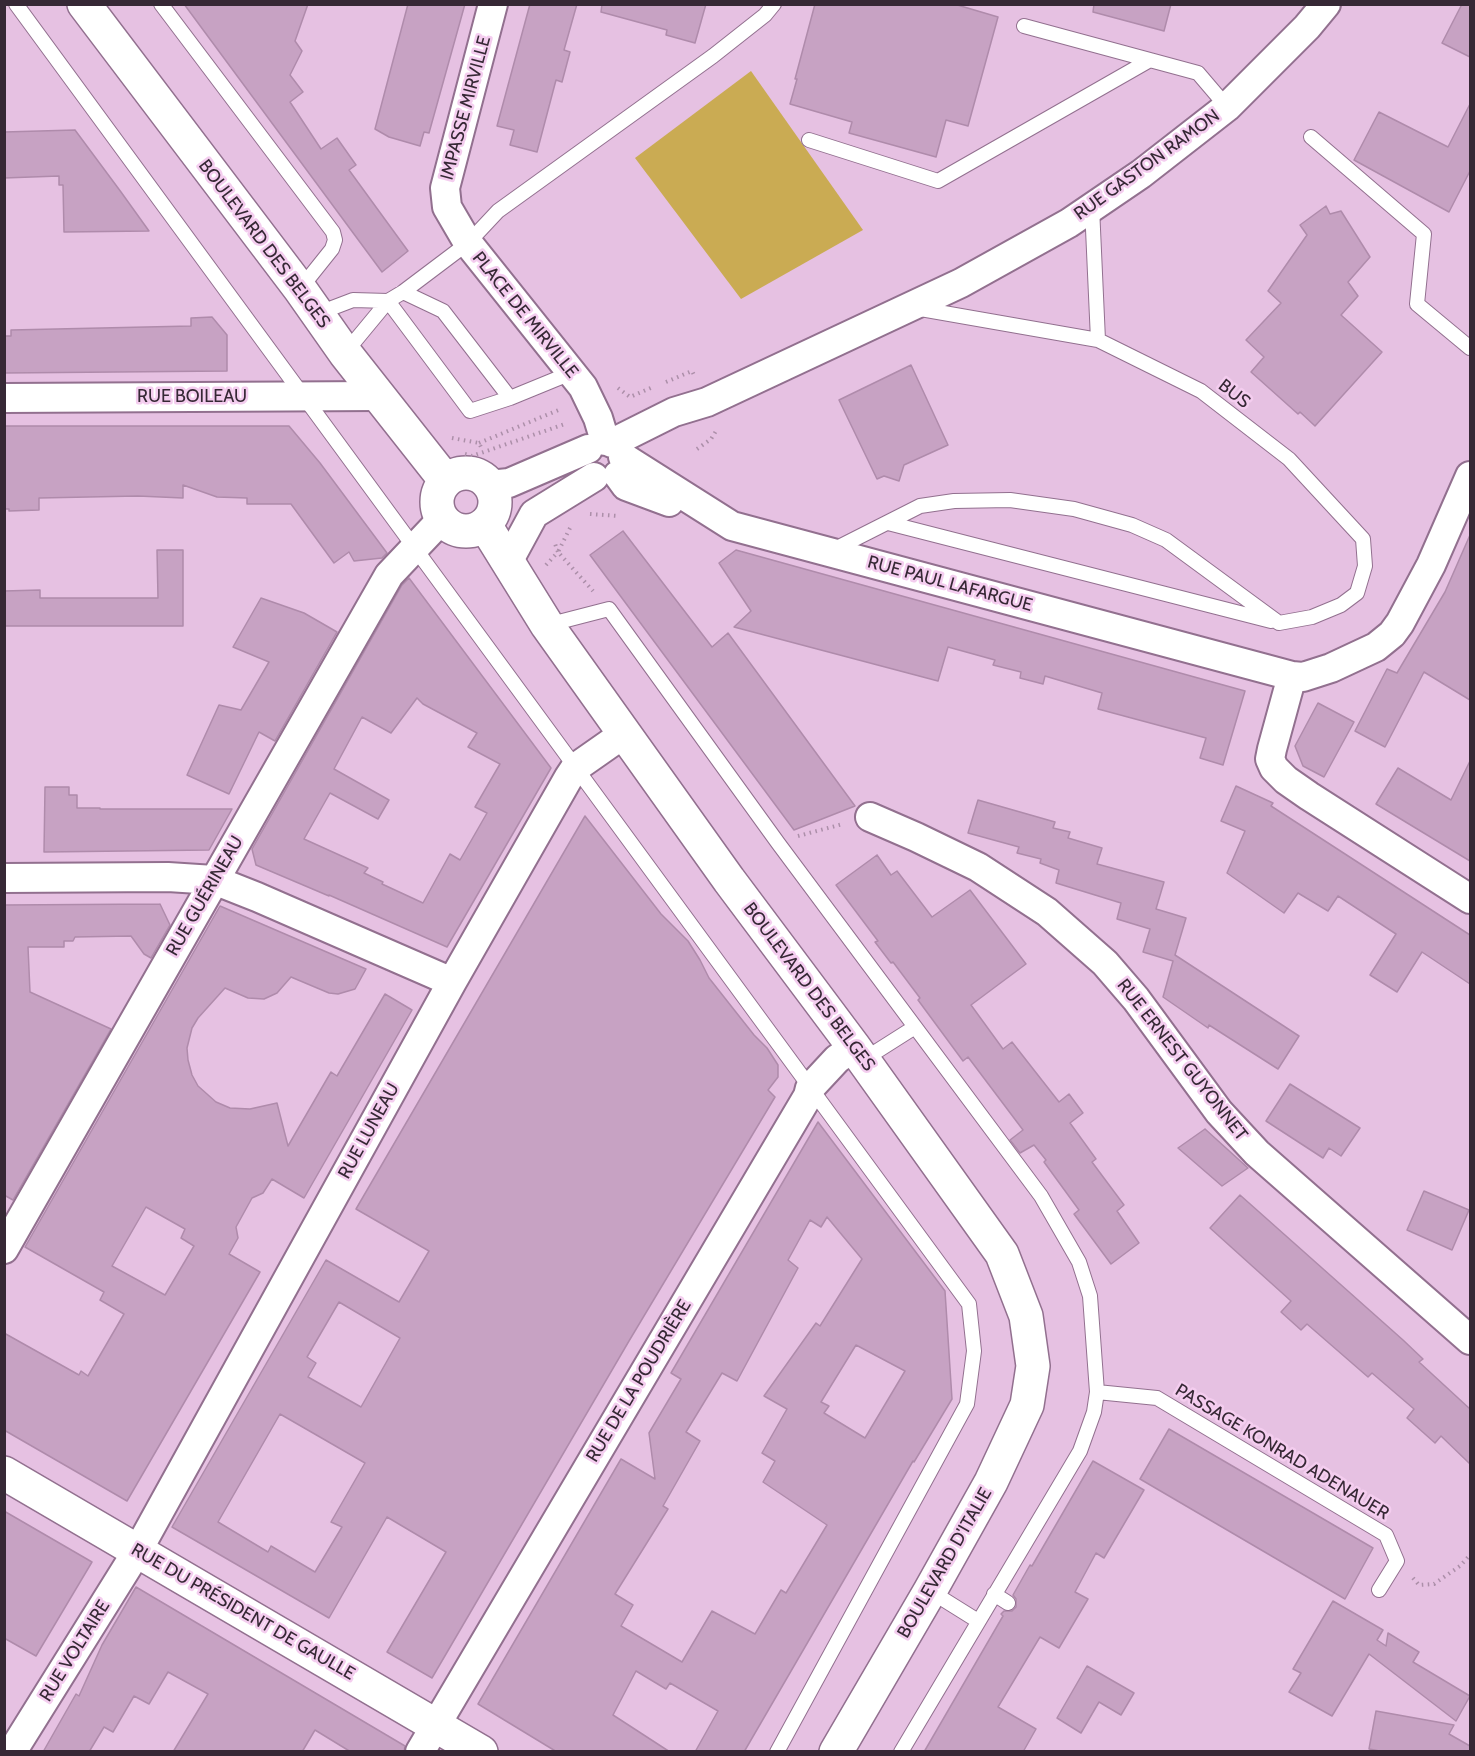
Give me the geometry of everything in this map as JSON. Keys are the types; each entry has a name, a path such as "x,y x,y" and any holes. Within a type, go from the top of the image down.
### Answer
{"main road":[{"name":"BOULEVARD DES BELGES","path":"84,4 379,396 451,466"},
{"path":"451,466 460,474 469,473 478,476 489,485 495,498 495,508 485,525 477,530 457,530 442,519 436,501 438,491 451,466"},
{"name":"BOULEVARD DES BELGES","path":"485,525 547,625 729,880 859,1053 1002,1254 1026,1316 1033,1366"},
{"name":"BOULEVARD D'ITALIE","path":"836,1752 991,1482 1028,1405 1033,1366"},
{"name":"RUE DU PRÉSIDENT DE GAULLE","path":"4,1473 138,1550 428,1738 481,1752"}],"street":[{"name":"IMPASSE MIRVILLE","path":"468,243 447,207 445,188 493,4"},
{"name":"RUE GASTON RAMON","path":"608,452 702,394 910,308 961,283 1092,207 1141,174 1227,107 1307,27 1326,4"},
{"name":"PLACE DE MIRVILLE","path":"468,243 577,380 608,452"},
{"name":"RUE BOILEAU","path":"4,398 379,396"},
{"path":"489,485 509,483 608,452"},
{"path":"508,562 534,514 608,452"},
{"name":"RUE PAUL LAFARGUE","path":"608,452 732,526 1292,676"},
{"path":"1470,476 1431,565 1392,634 1376,647 1331,668 1303,677 1292,676 1270,759 1274,768 1286,780 1470,899"},
{"name":"RUE GUÉRINEAU","path":"4,1249 389,574 442,519"},
{"name":"RUE LUNEAU","path":"138,1550 452,982 575,768 625,733"},
{"name":"RUE ERNEST GUYONNET","path":"861,819 906,832 978,867 1047,912 1105,963 1136,999 1219,1112 1257,1153 1470,1340"},
{"path":"4,878 168,877 214,880 452,982"},
{"name":"RUE DE LA POUDRIÈRE","path":"428,1738 808,1096 810,1088 837,1059 859,1053"},
{"name":"RUE VOLTAIRE","path":"12,1752 138,1550"}],"lane":[{"path":"16,4 969,1304 974,1351 967,1404 777,1752"},
{"path":"161,4 333,232 335,240 332,249 300,289"},
{"path":"345,353 388,301 468,243 498,211 713,56 765,15 774,4"},
{"path":"1024,26 1198,73 1227,107"},
{"path":"809,140 938,181 1150,60"},
{"path":"1311,136 1424,234 1417,304 1470,348"},
{"path":"1092,207 1098,340"},
{"path":"403,292 443,311 510,398"},
{"path":"320,318 332,308 353,300 388,301"},
{"path":"388,301 470,411 577,380"},
{"name":"BUS","path":"888,523 1279,623 1312,616 1341,605 1357,593 1365,566 1363,539 1289,459 1202,391 1098,340 910,308"},
{"path":"829,552 920,506 954,501 1010,500 1074,508 1132,525 1166,540 1279,623"},
{"path":"547,625 609,609 777,843 1041,1196 1079,1262 1090,1296 1097,1392 1094,1412 1080,1451 901,1752"},
{"path":"859,1053 915,1028"},
{"name":"PASSAGE KONRAD ADENAUER","path":"1097,1392 1157,1398 1386,1535 1397,1561"},
{"path":"1379,1590 1397,1561"},
{"path":"930,1591 978,1622"},
{"path":"994,1594 1008,1603"}],"path":[{"path":"613,384 630,397 692,371 702,394 711,439 697,449"},
{"path":"446,436 480,445 561,409 559,403"},
{"path":"451,466 472,456 564,425 608,452"},
{"path":"581,518 590,514 619,516 620,510"},
{"path":"546,565 558,552 572,523"},
{"path":"552,537 558,552 609,609"},
{"path":"800,836 861,819"},
{"path":"1397,1561 1419,1585 1434,1584 1460,1566 1470,1555"}],"shaded area":[{"path":"751,71 863,230 741,299 635,158"}],"building":[{"path":"184,4 308,4 295,41 302,51 290,75 303,92 290,102 321,149 337,138 356,165 349,170 408,251 382,272"},
{"path":"408,4 465,4 429,133 424,132 420,146 389,137 375,129"},
{"path":"530,4 577,4 564,50 570,52 562,82 556,80 537,152 510,145 514,130 497,126"},
{"path":"602,4 706,4 695,43 666,35 667,30 601,12"},
{"path":"815,4 954,4 998,17 968,126 946,120 936,157 849,133 852,122 790,104"},
{"path":"1094,4 1171,4 1164,31 1093,12"},
{"path":"1462,4 1470,4 1470,57 1442,43"},
{"path":"1470,104 1470,171 1449,212 1354,160 1379,112 1448,147"},
{"path":"75,130 149,231 64,232 63,185 59,185 59,176 4,178 4,132"},
{"path":"1326,206 1330,214 1341,211 1370,257 1348,282 1358,296 1341,315 1382,352 1315,426 1251,372 1264,357 1246,340 1281,303 1268,291 1307,235 1300,225"},
{"path":"212,317 227,335 227,371 4,373 4,336 11,336 11,330 191,326 191,318"},
{"path":"911,365 948,445 904,465 899,481 884,476 877,479 839,400"},
{"path":"4,426 289,426 320,463 387,553 382,558 354,561 349,552 334,563 291,504 247,504 247,498 217,497 183,485 183,498 138,496 39,498 39,510 9,511 9,509 4,509"},
{"path":"623,531 712,647 728,633 855,806 794,830 590,555"},
{"path":"1470,535 1470,700 1424,672 1385,747 1355,731 1387,669 1397,673 1445,592"},
{"path":"157,550 183,550 183,626 4,626 4,591 40,590 40,598 158,598"},
{"path":"736,550 1245,691 1223,765 1200,758 1206,738 1098,709 1102,693 1045,676 1043,684 1020,678 1021,672 993,665 995,660 948,647 938,681 734,627 751,611 719,563"},
{"path":"409,578 551,768 447,947 256,865 252,849 402,585","holes":["417,698 423,704 477,733 468,747 500,764 475,807 487,813 460,860 450,854 423,903 364,873 368,868 304,839 330,793 378,819 389,800 334,769 362,717 391,733"]},
{"path":"261,598 304,613 337,632 275,741 259,732 229,794 187,775 219,705 241,710 269,662 233,647"},
{"path":"1318,703 1354,722 1324,777 1303,766 1295,746"},
{"path":"1470,761 1470,861 1376,804 1398,768 1451,800"},
{"path":"1236,786 1273,803 1271,806 1470,935 1470,984 1422,952 1397,992 1370,975 1396,934 1338,896 1328,911 1298,893 1284,913 1227,873 1245,831 1221,821"},
{"path":"45,787 69,787 69,795 77,795 77,808 232,809 209,850 44,852"},
{"path":"978,800 1055,822 1053,828 1070,832 1068,838 1102,848 1097,864 1164,882 1156,909 1186,918 1175,955 1299,1036 1278,1069 1209,1025 1208,1028 1163,997 1173,961 1143,952 1150,929 1117,919 1121,903 1056,883 1059,870 1040,863 1041,859 1017,853 1019,847 968,833"},
{"path":"585,816 661,914 688,941 709,978 767,1048 778,1065 778,1077 768,1090 775,1097 432,1678 387,1652 446,1552 387,1517 329,1618 172,1527 326,1260 399,1302 429,1251 356,1209","holes":["339,1302 400,1338 361,1407 308,1377 316,1363 307,1357","280,1414 365,1463 331,1522 342,1527 315,1572 271,1546 268,1552 218,1522"]},
{"path":"877,855 891,875 897,871 932,917 970,890 1026,964 971,1005 1003,1049 1012,1042 1059,1102 1069,1094 1083,1113 1070,1123 1096,1159 1092,1162 1124,1205 1117,1211 1139,1243 1111,1264 1074,1214 1079,1210 1034,1145 1020,1153 1010,1140 1023,1130 968,1057 963,1061 918,1000 920,998 875,942 878,941 836,885"},
{"path":"160,904 170,925 151,958 144,954 131,936 75,937 73,941 64,941 64,947 28,947 30,992 111,1029 13,1200 4,1195 4,905"},
{"path":"220,906 366,969 355,989 338,994 329,993 291,977 277,993 264,999 248,998 225,988 192,1028 187,1048 188,1060 198,1086 216,1102 230,1108 250,1109 277,1103 288,1146 331,1072 337,1076 385,994 412,1010 304,1198 272,1179 263,1193 252,1198 236,1227 238,1238 229,1254 260,1272 127,1501 4,1430 4,1333 79,1375 81,1371 88,1376 124,1314 100,1300 104,1292 25,1247","holes":["146,1207 185,1229 181,1238 194,1246 165,1295 112,1266"]},
{"path":"1290,1084 1360,1128 1341,1156 1329,1148 1323,1158 1266,1121"},
{"path":"818,1122 945,1291 952,1399 913,1461 744,1752 695,1752 718,1711 670,1683 666,1689 636,1671 613,1715 670,1752 557,1752 478,1704 621,1459 655,1479 649,1433 681,1379 671,1373","holes":["827,1217 862,1259 820,1326 816,1323 764,1396 787,1409 762,1453 775,1461 763,1482 827,1525 786,1593 781,1590 755,1634 712,1611 682,1662 621,1626 633,1605 615,1594 668,1509 663,1506 700,1441 686,1432 722,1373 737,1381 798,1268 788,1260 810,1220 821,1227","856,1345 905,1371 865,1438 824,1413 829,1406 821,1402"]},
{"path":"1205,1129 1248,1168 1222,1186 1178,1148"},
{"path":"1424,1191 1469,1210 1452,1250 1407,1230"},
{"path":"1240,1195 1403,1340 1423,1359 1419,1362 1470,1409 1470,1464 1441,1436 1435,1443 1407,1418 1414,1409 1372,1373 1368,1377 1307,1324 1301,1330 1281,1312 1291,1301 1210,1228"},
{"path":"1169,1429 1373,1548 1345,1599 1140,1479"},
{"path":"1093,1461 1144,1490 1104,1558 1096,1553 1075,1592 1088,1599 1059,1648 1040,1637 998,1707 1036,1729 1023,1752 924,1752 1003,1616 1001,1614 1004,1611 1012,1611 1016,1607 1016,1599 1013,1595"},
{"path":"4,1511 92,1562 36,1656 4,1638"},
{"path":"136,1587 405,1746 404,1752 351,1752 315,1730 302,1752 173,1752 208,1694 168,1672 149,1704 134,1696 113,1732 104,1727 89,1752 43,1752 76,1694 79,1696 102,1645"},
{"path":"1333,1601 1383,1630 1377,1640 1386,1646 1388,1633 1419,1652 1413,1662 1470,1696 1456,1721 1369,1654 1332,1716 1289,1692 1301,1673 1293,1669"},
{"path":"1087,1666 1134,1693 1121,1715 1099,1702 1081,1733 1057,1718"},
{"path":"1376,1711 1454,1725 1449,1734 1470,1746 1470,1752 1385,1752 1369,1749"}]}
